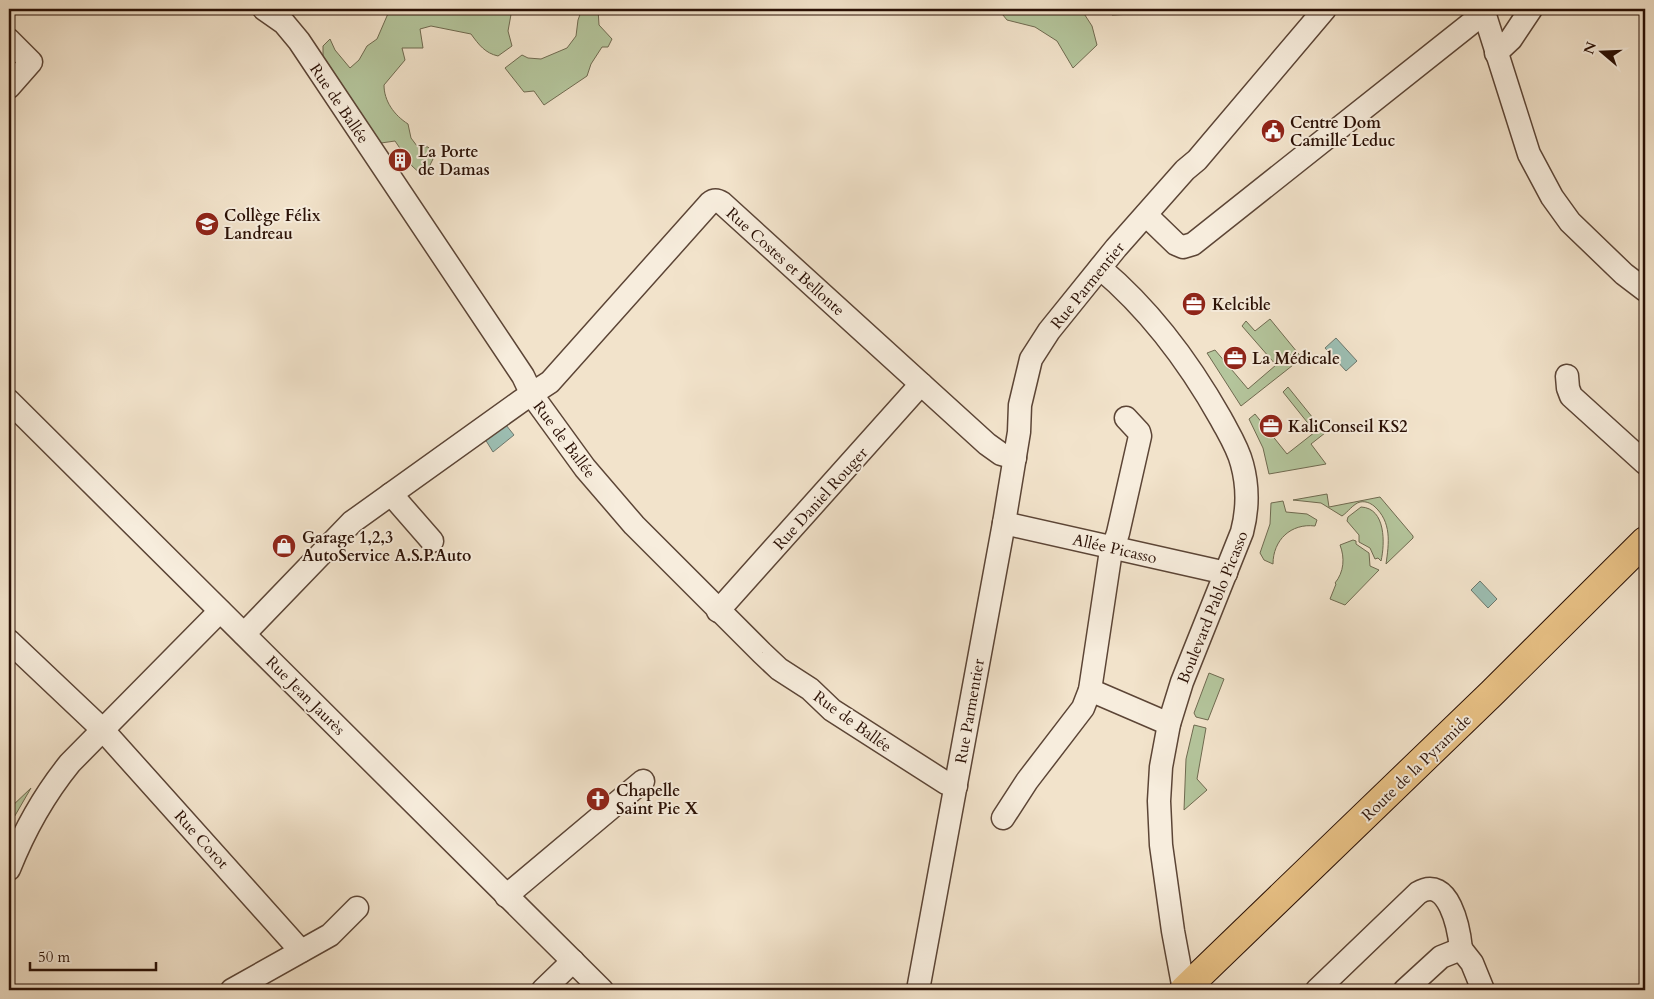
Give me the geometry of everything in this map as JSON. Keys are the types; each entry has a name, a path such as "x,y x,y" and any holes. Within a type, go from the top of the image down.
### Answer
{"main road":[{"name":"Route de la Pyramide","path":"1184,990 1492,693 1645,541"}],"street":[{"name":"Rue de Ballée","path":"264,9 284,23 299,41 518,368 532,395 585,468 634,526 718,611 780,669 810,690 832,710 946,783 956,786"},
{"name":"Rue Parmentier","path":"918,990 1019,432 1029,408 1037,373 1105,273 1150,219 1185,170 1197,160 1325,9"},
{"path":"1496,53 1511,39 1531,9"},
{"path":"1150,219 1180,246 1193,244 1484,11 1529,154 1552,197 1570,222 1624,274 1645,290"},
{"path":"9,40 31,62 9,87"},
{"name":"Rue Costes et Bellonte","path":"532,395 550,382 711,201 715,200 722,203 987,444 1002,454 1015,458"},
{"name":"Boulevard Pablo Picasso","path":"1105,273 1156,326 1213,406 1239,454 1246,481 1246,515 1242,532 1182,682 1164,746 1160,779 1160,834 1173,931 1184,990"},
{"path":"1567,376 1571,396 1645,463"},
{"name":"Rue Daniel Rouger","path":"718,611 921,384"},
{"path":"244,634 352,522 532,395"},
{"name":"Rue Jean Jaurès","path":"9,401 602,990"},
{"path":"1002,818 1027,781 1083,708 1090,690 1110,557 1140,436 1139,432 1126,418"},
{"path":"391,494 432,542"},
{"name":"Allée Picasso","path":"1004,523 1226,573"},
{"path":"9,869 22,838 55,781 102,729 220,611"},
{"name":"Rue Corot","path":"9,641 102,729 301,950"},
{"path":"1090,690 1169,724"},
{"path":"506,896 643,782"},
{"path":"1316,990 1418,893 1427,889 1437,890 1446,896 1460,931 1462,949 1472,963 1483,990"},
{"path":"232,990 330,935 357,908"},
{"path":"1405,990 1441,957 1462,949"},
{"path":"543,990 573,961"}],"green space":[{"path":"390,9 512,9 508,31 512,46 498,56 489,53 471,34 431,26 420,29 423,48 402,48 405,60 384,85 384,91 391,107 408,124 411,138 417,146 428,147 431,150 433,159 424,177 412,166 395,141 381,143 323,56 323,46 330,39 335,50 350,68 359,60 367,46 377,39"},
{"path":"582,9 598,9 599,25 612,39 608,47 602,47 591,64 587,76 544,105 534,91 524,92 505,68 522,55 528,58 541,59 567,48 576,36 578,20"},
{"path":"998,9 1081,9 1092,26 1097,45 1073,68 1057,41 1035,27 1007,20"},
{"path":"1107,9 1139,9 1134,14 1112,15"},
{"path":"1270,319 1302,358 1241,406 1207,353 1215,350 1248,389 1276,365 1242,326 1246,321 1255,331"},
{"path":"1288,387 1325,433 1311,444 1326,464 1269,474 1263,448 1249,419 1255,414 1287,454 1315,432 1283,392"},
{"path":"1327,494 1329,507 1380,497 1413,538 1386,564 1388,533 1380,512 1372,505 1360,502 1342,516 1321,503 1293,500"},
{"path":"1283,501 1286,512 1307,514 1317,520 1315,526 1298,527 1285,535 1276,548 1273,564 1264,560 1260,553 1270,524 1271,503"},
{"path":"1361,507 1375,513 1382,528 1383,546 1381,561 1378,558 1375,559 1370,548 1359,542 1359,535 1347,521 1348,517"},
{"path":"1353,540 1369,553 1370,566 1379,570 1345,605 1330,599 1343,565 1340,545"},
{"path":"1209,673 1224,679 1208,720 1196,717 1194,713"},
{"path":"1194,725 1206,728 1197,779 1207,790 1184,810 1186,759"},
{"path":"31,788 9,826 9,809"}],"water":[{"path":"1336,338 1357,361 1346,371 1325,348"},
{"path":"506,425 514,435 493,452 485,439"},
{"path":"1480,581 1497,599 1488,608 1471,590"}],"place":[{"name":"Centre Dom Camille Leduc","path":"1273,131"},
{"name":"La Porte de Damas","path":"400,160"},
{"name":"Collège Félix Landreau","path":"207,224"},
{"name":"Kelcible","path":"1194,304"},
{"name":"La Médicale","path":"1235,358"},
{"name":"KaliConseil KS2","path":"1271,426"},
{"name":"Garage 1,2,3 AutoService A.S.P.Auto","path":"284,546"},
{"name":"Chapelle Saint Pie X","path":"598,799"}]}
